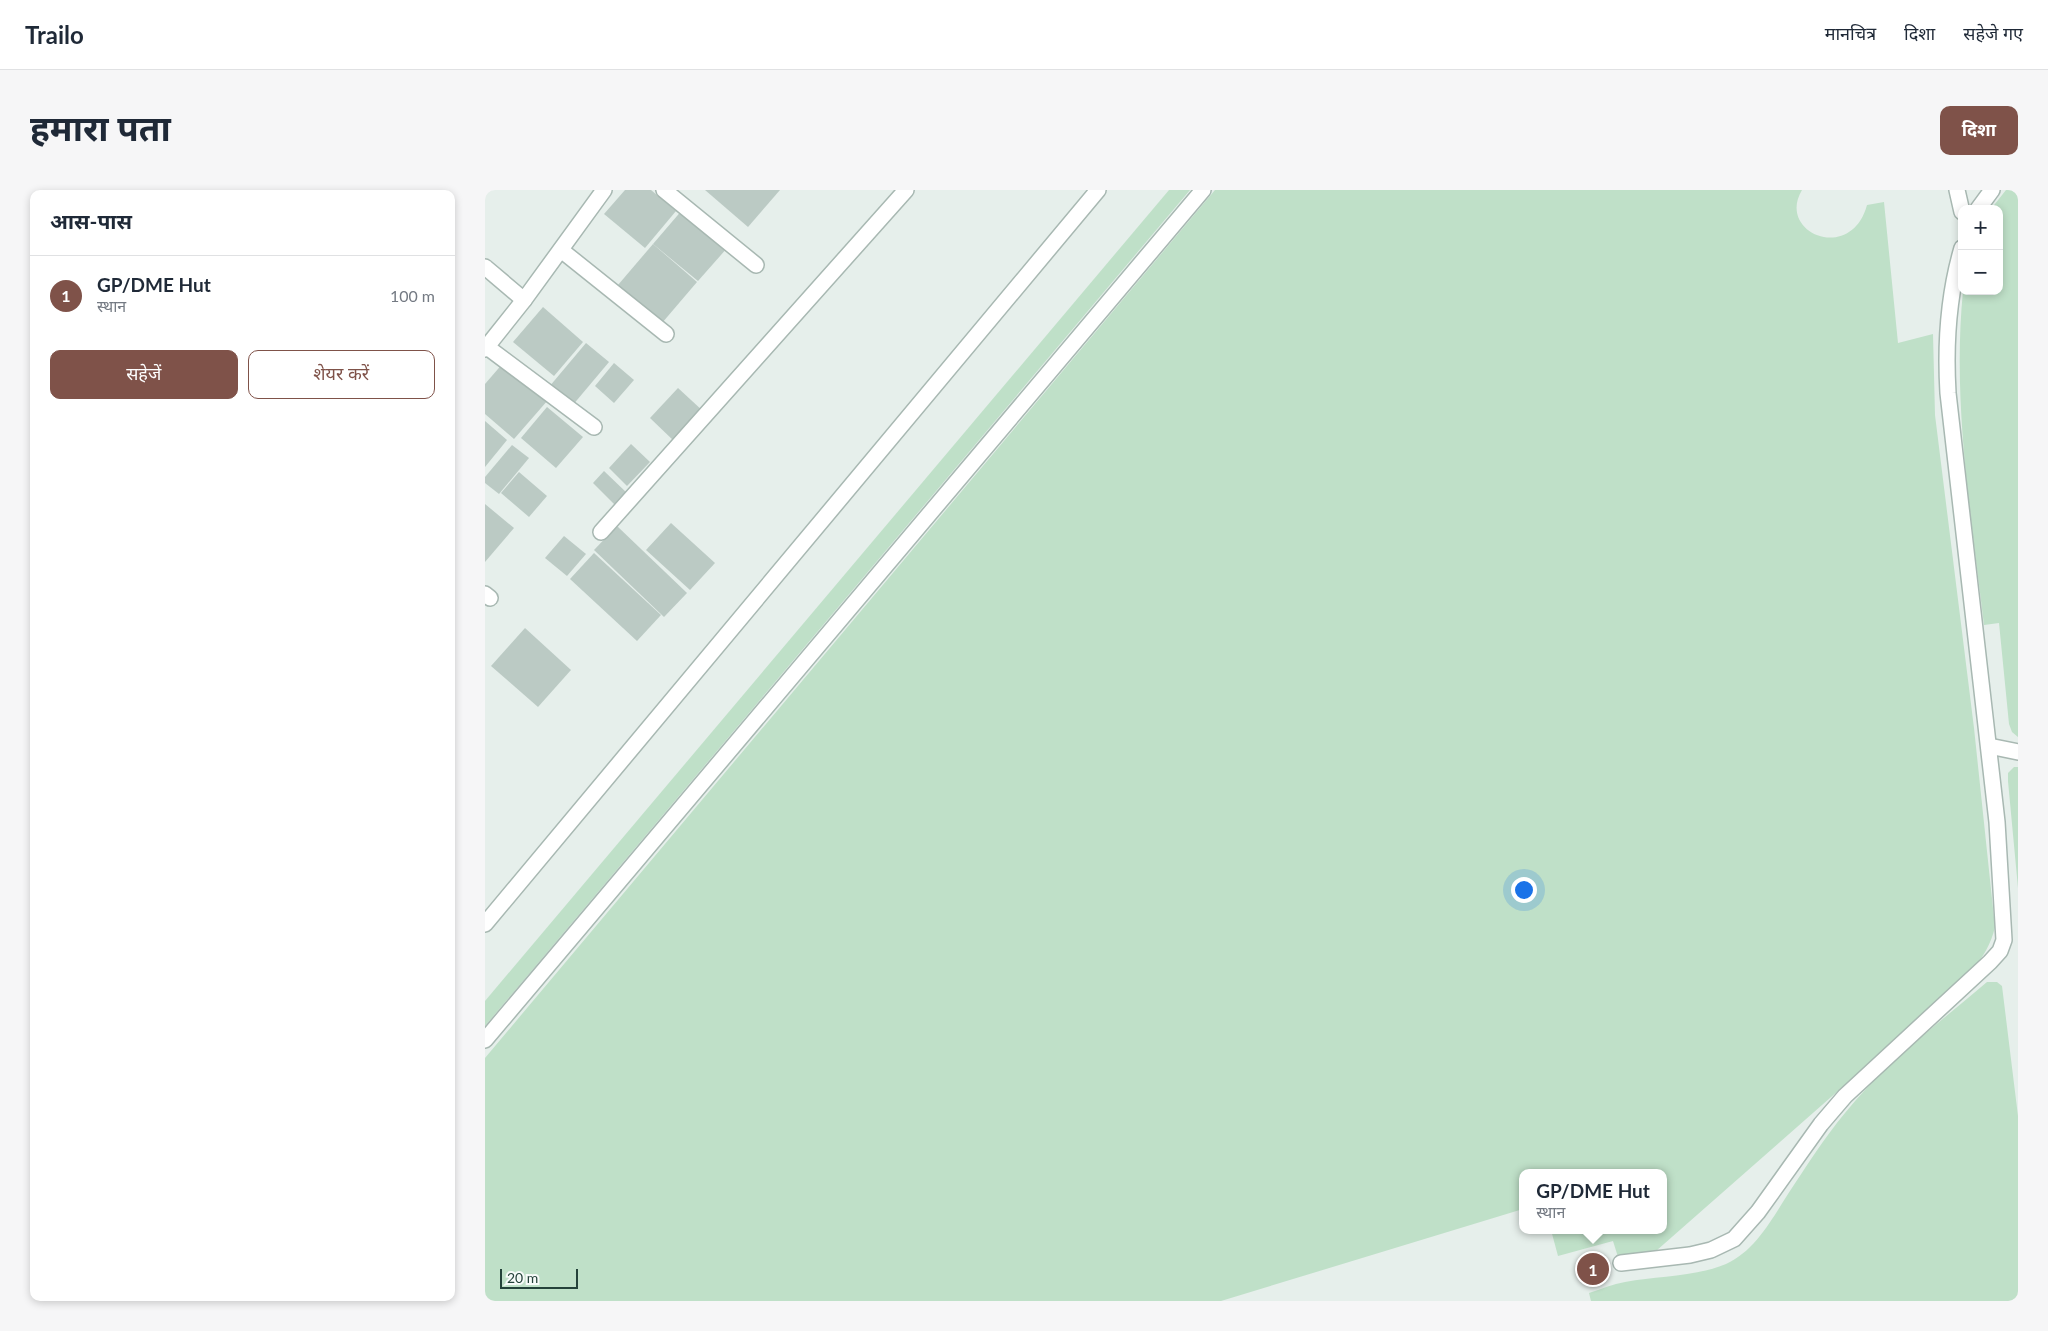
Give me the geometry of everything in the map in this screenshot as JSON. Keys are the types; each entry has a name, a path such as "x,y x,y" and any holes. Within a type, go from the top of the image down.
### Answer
{"street":[{"path":"593,427 486,348 524,300 604,190"},
{"path":"664,190 756,265"},
{"path":"601,532 906,190"},
{"path":"487,918 1098,190"},
{"path":"485,1040 1203,190"},
{"path":"1957,190 1960,205"},
{"path":"1981,205 1992,190"},
{"path":"561,250 666,334"},
{"path":"1621,1263 1691,1256 1711,1250 1734,1239 1758,1212 1821,1124 1845,1096 1947,1004 2000,951 2004,940 1997,822 1949,402 1946,357 1951,287 1961,250"},
{"path":"485,267 524,300"},
{"path":"1989,746 2018,752"}],"green space":[{"path":"1169,190 1190,190 485,1026 485,1001"},
{"path":"1215,190 1802,190 1797,205 1799,219 1807,229 1819,236 1833,238 1846,234 1859,223 1867,205 1884,202 1898,343 1933,334 1935,415 1974,728 1995,927 1986,950 1966,977 1656,1251 1618,1257 1613,1241 1558,1256 1552,1234 1667,1234 1667,1169 1519,1169 1519,1210 1221,1301 485,1301 485,1058"},
{"path":"2006,190 2018,190 2018,737 2012,732 2009,724 1999,623 1984,625 1961,416 1960,333 1963,295 2003,295 2003,205 1994,205"},
{"path":"2014,767 2018,767 2018,888 2008,781 2008,773"},
{"path":"1987,982 1997,982 2002,986 2018,1116 2018,1301 1591,1301 1589,1293 1607,1287 1625,1282 1689,1274 1714,1268 1726,1264 1746,1251 1769,1224 1822,1142 1877,1077"}],"building":[{"path":"625,190 651,190 676,211 645,248 604,214"},
{"path":"705,190 780,190 748,227"},
{"path":"683,209 728,247 698,281 653,244"},
{"path":"653,244 697,282 662,323 618,285"},
{"path":"543,307 583,342 554,376 513,342"},
{"path":"586,343 609,362 572,406 549,387"},
{"path":"504,362 548,400 514,439 485,414 485,384"},
{"path":"614,363 634,380 614,403 595,386"},
{"path":"678,388 704,412 675,442 650,418"},
{"path":"547,407 583,437 556,468 521,438"},
{"path":"485,421 507,440 485,467"},
{"path":"631,444 650,462 627,486 609,468"},
{"path":"512,445 529,458 499,494 485,483 485,477"},
{"path":"604,471 628,494 616,506 593,483"},
{"path":"519,472 547,496 529,517 501,493"},
{"path":"485,504 514,528 485,562"},
{"path":"671,523 715,563 690,590 646,550"},
{"path":"617,526 687,593 664,617 594,550"},
{"path":"564,536 586,554 567,576 545,558"},
{"path":"594,553 661,615 637,641 570,579"},
{"path":"525,628 571,670 538,707 491,666"},
{"path":"1605,1255 1611,1273 1581,1283 1576,1265"}],"place":[{"name":"GP/DME Hut","path":"1593,1269"}]}
